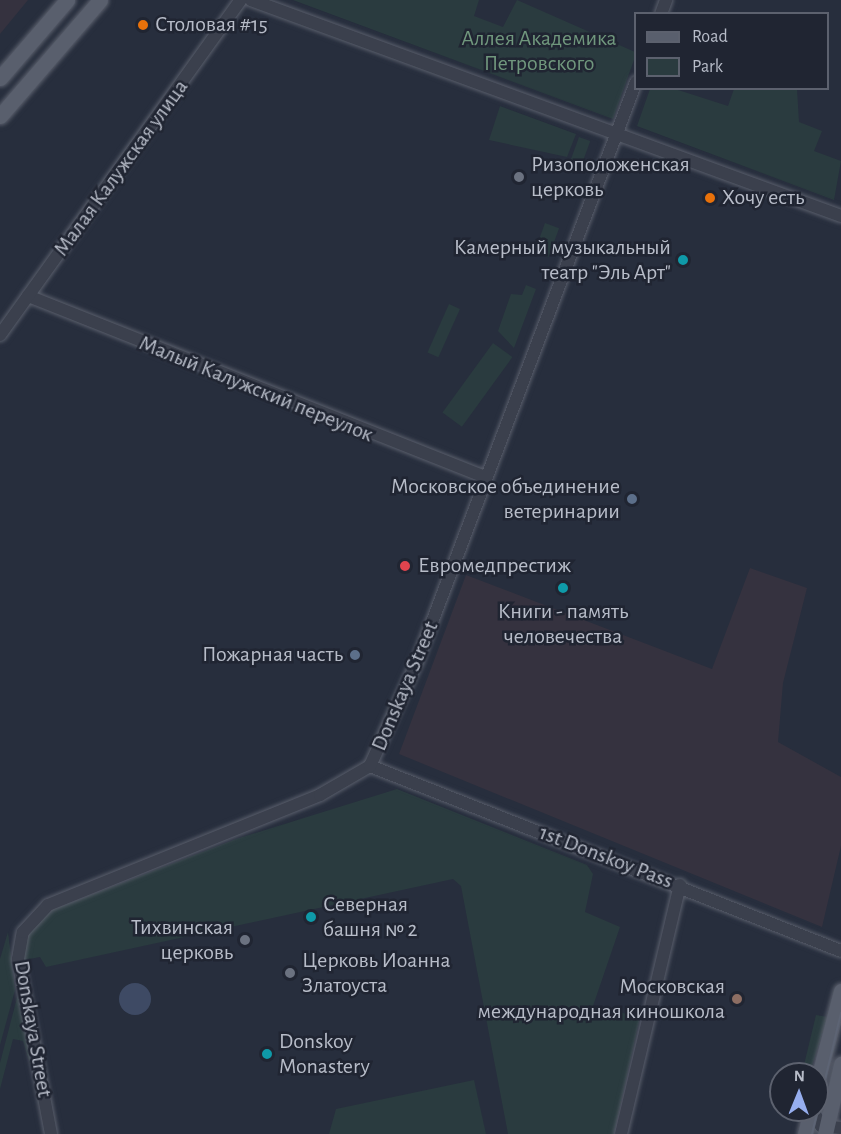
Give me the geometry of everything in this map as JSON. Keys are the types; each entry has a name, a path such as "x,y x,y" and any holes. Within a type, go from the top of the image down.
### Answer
{"main road":[{"path":"0,78 67,0"},
{"path":"0,116 100,0"},
{"path":"822,1062 841,991"},
{"path":"831,1130 841,1064"}],"street":[{"name":"Малая Калужская улица","path":"0,334 241,0"},
{"path":"251,0 615,136 841,216"},
{"name":"Donskaya Street","path":"51,1134 18,959 20,938 34,916 320,795 370,766 388,736 634,87"},
{"name":"Малый Калужский переулок","path":"28,296 486,477"},
{"name":"1st Donskoy Pass","path":"370,766 680,885 841,951"},
{"path":"621,1134 680,885"},
{"path":"828,946 841,943"},
{"path":"817,1122 831,1130"}],"shaded area":[{"path":"0,0 28,0 0,34"},
{"path":"750,568 807,588 783,683 778,742 841,777 841,846 822,927 399,754 466,575 712,669"}],"green space":[{"name":"Аллея Академика Петровского","path":"293,0 479,0 474,16 503,27 517,0 634,52 634,60 613,119"},
{"path":"650,90 678,90 728,106 734,90 797,90 799,122 822,131 814,151 841,161 834,200 637,126"},
{"path":"500,106 576,134 567,157 489,140"},
{"path":"579,137 590,141 580,170 568,166"},
{"path":"545,223 559,228 548,257 534,252"},
{"path":"526,285 536,289 514,348 498,331 511,294 522,295"},
{"path":"449,304 460,309 438,357 427,352"},
{"path":"493,343 512,357 462,427 442,413"},
{"path":"397,789 587,865 593,874 585,912 620,927 593,1006 640,1017 614,1134 508,1134 461,886 453,879 46,967 40,957 24,960 26,936 40,917 54,909 236,839"},
{"path":"8,932 15,990 0,1045 0,959"},
{"path":"18,994 33,1073 23,1041 13,1039 0,1089 0,1063"},
{"path":"816,1015 828,1017 813,1062 805,1062"},
{"path":"474,1080 486,1134 329,1134 336,1109"}],"water":[{"path":"135,983 146,988 151,999 146,1010 135,1015 124,1010 119,999 124,988"}],"tram line":[{"path":"812,1134 841,1013"}],"place":[{"name":"Столовая #15","path":"143,25"},
{"name":"Ризоположенская церковь","path":"519,177"},
{"name":"Хочу есть","path":"710,198"},
{"name":"Камерный музыкальный театр \"Эль Арт\"","path":"683,260"},
{"name":"Московское объединение ветеринарии","path":"632,499"},
{"name":"Евромедпрестиж","path":"405,566"},
{"name":"Книги - память человечества","path":"563,588"},
{"name":"Пожарная часть","path":"355,655"},
{"name":"Северная башня № 2","path":"311,917"},
{"name":"Тихвинская церковь","path":"245,940"},
{"name":"Церковь Иоанна Златоуста","path":"290,973"},
{"name":"Московская международная киношкола","path":"737,999"},
{"name":"Donskoy Monastery","path":"267,1054"}]}
